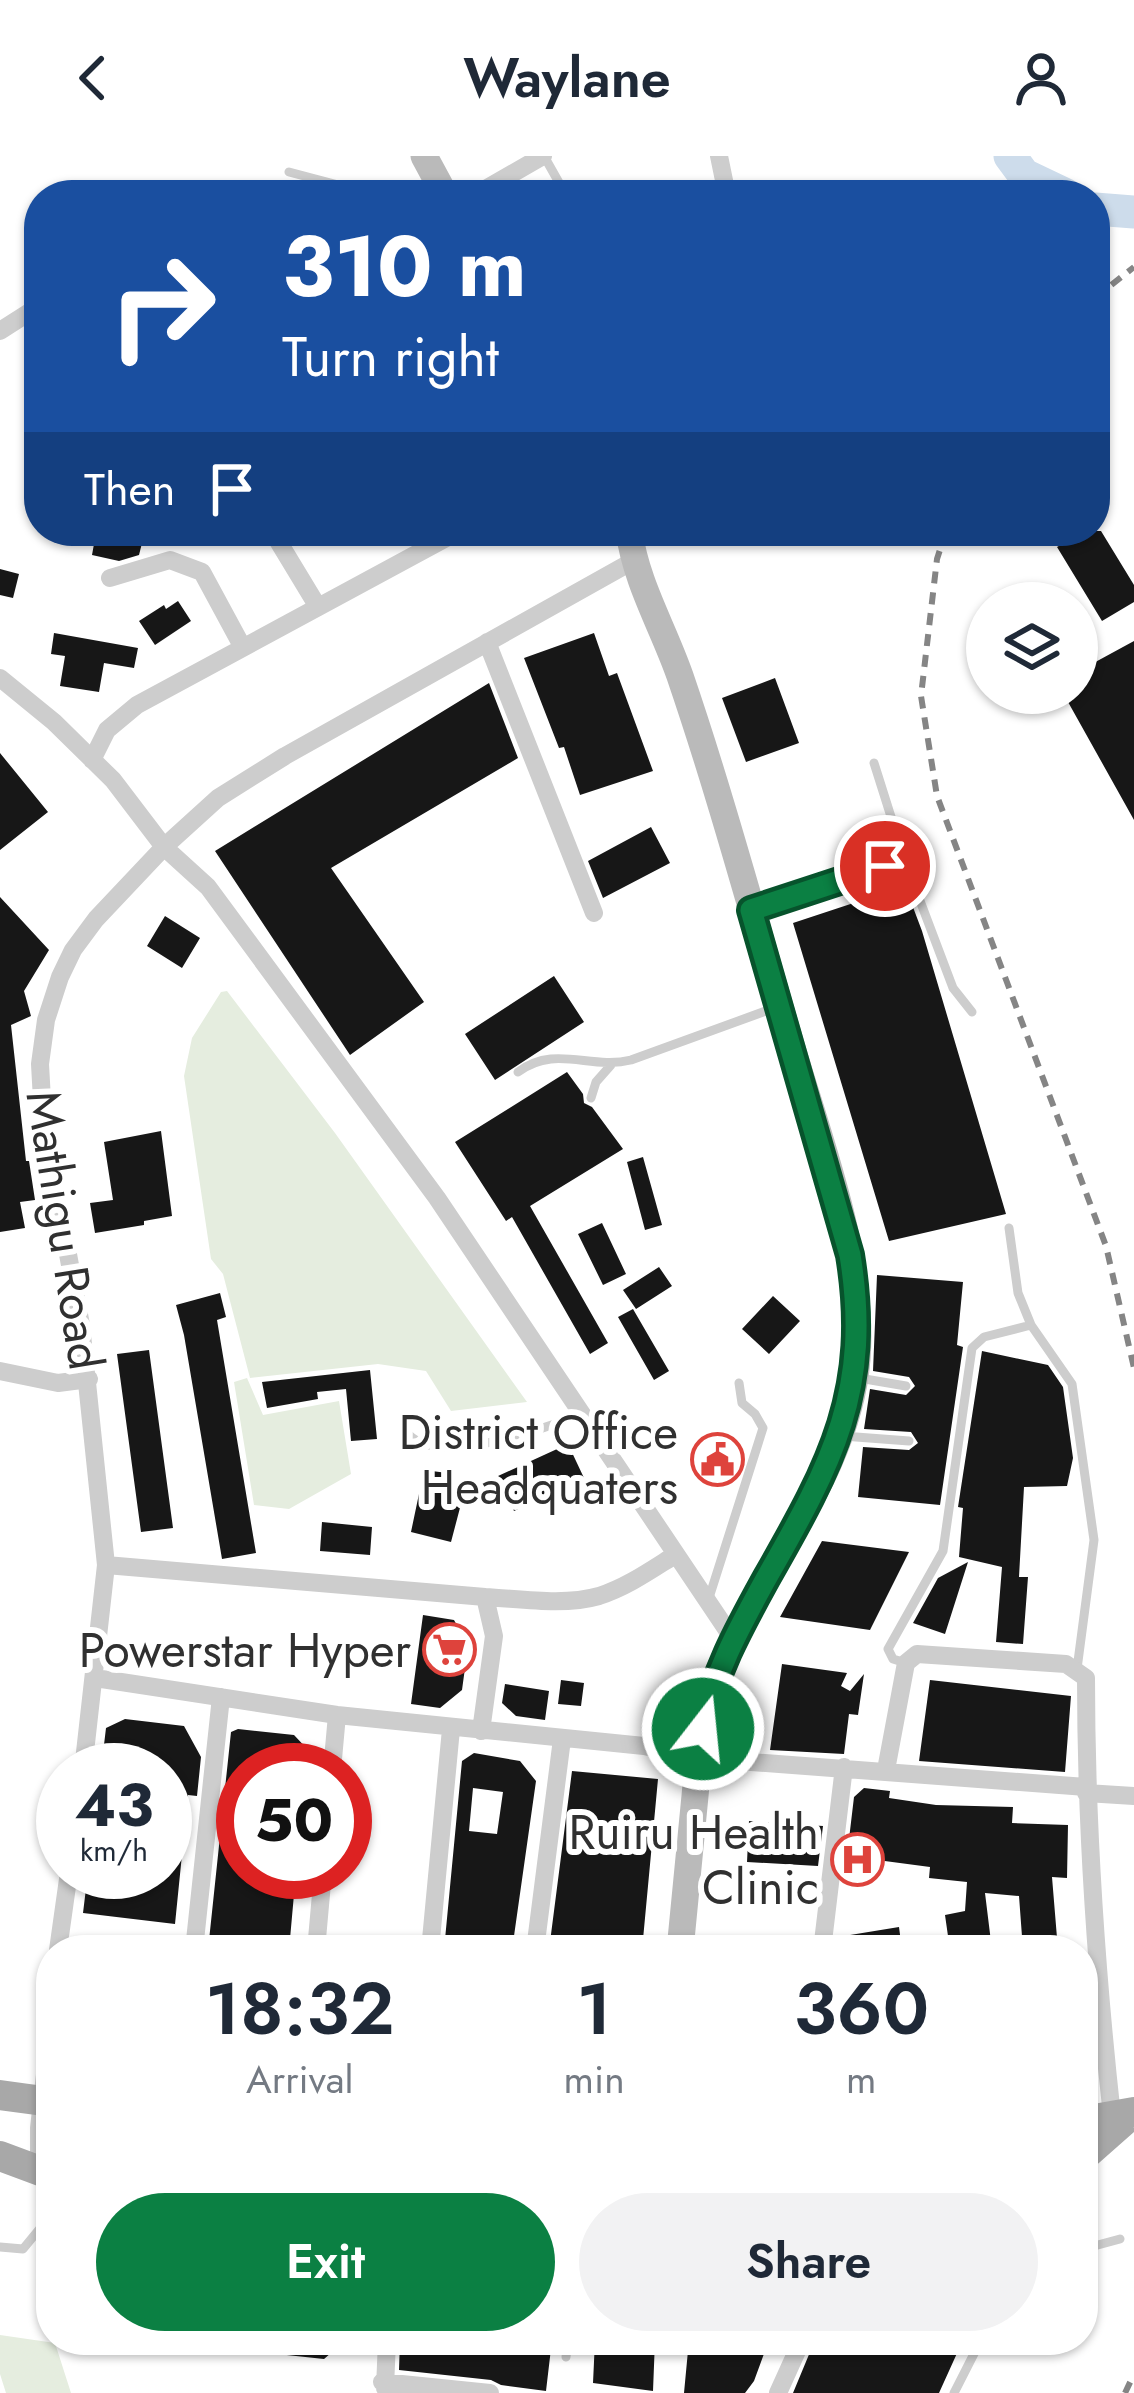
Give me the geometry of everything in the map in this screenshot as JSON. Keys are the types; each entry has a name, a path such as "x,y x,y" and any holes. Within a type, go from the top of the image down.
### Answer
{"main road":[{"path":"631,546 679,673 751,910 850,1255 858,1303 854,1377 838,1435 806,1507 733,1639 708,1701 681,1935"},
{"path":"0,2095 36,2100"},
{"path":"1098,2119 1134,2112 1098,2143"},
{"path":"0,2156 36,2170"}],"street":[{"path":"501,180 543,156"},
{"path":"281,546 318,607"},
{"path":"92,760 118,718 431,546"},
{"path":"110,578 170,560 202,572 242,646"},
{"name":"Mathigu Road","path":"87,1743 106,1565 89,1379 66,1227 43,1118 40,1064 46,1020 73,950 164,847 235,788 633,561"},
{"path":"487,642 594,913"},
{"path":"0,678 92,760 164,847 208,887 437,1198 733,1639"},
{"path":"0,1371 58,1383 89,1379"},
{"path":"106,1565 552,1601 596,1597 627,1585 675,1555"},
{"path":"481,1731 494,1636 485,1597"},
{"path":"886,1770 906,1664 917,1654 1066,1664 1077,1669 1085,1678 1089,1935"},
{"path":"95,1678 337,1715 644,1746 698,1758 886,1770 1134,1796"},
{"path":"196,1935 221,1697"},
{"path":"334,1743 337,1715"},
{"path":"431,1935 451,1729"},
{"path":"537,1935 562,1739"},
{"path":"824,1935 844,1767"},
{"path":"60,1935 65,1899"},
{"path":"317,1935 321,1899"},
{"path":"387,2355 384,2388 490,2393"},
{"path":"778,2393 795,2355"}],"lane":[{"path":"289,172 319,180"},
{"path":"874,763 953,988 972,1012"},
{"path":"751,910 905,861"},
{"path":"518,1072 532,1061 557,1056 611,1065 779,1006"},
{"path":"591,1098 596,1082 611,1065"},
{"path":"1009,1228 1018,1294 1031,1325 1072,1384 1094,1540 1077,1669"},
{"path":"906,1664 892,1659 888,1649 944,1551 972,1348 984,1337 1031,1325"},
{"path":"854,1377 906,1386"},
{"path":"708,1601 763,1428 742,1403 739,1383"},
{"path":"409,1435 426,1446 498,1442 582,1413"},
{"path":"838,1435 909,1442"},
{"path":"0,2247 23,2249 36,2233"},
{"path":"1098,2245 1120,2239"},
{"path":"955,2393 974,2355"}],"shaded area":[{"path":"227,991 527,1402 451,1411 426,1371 378,1364 250,1378 223,1274 211,1259 184,1076 192,1038 221,992"},
{"path":"247,1378 263,1415 339,1401 351,1474 289,1509 254,1505 234,1382"},
{"path":"0,2335 36,2340 36,2355 59,2355 71,2393 6,2393 0,2374"}],"building":[{"path":"94,546 141,546 139,555 119,561 92,555"},
{"path":"1110,546 1134,585 1134,602 1102,621 1098,582 1078,582 1057,547"},
{"path":"0,569 19,574 13,598 0,595"},
{"path":"178,601 191,621 155,645 139,621"},
{"path":"54,633 138,648 134,668 104,663 99,692 60,686 65,656 51,654"},
{"path":"594,633 609,676 617,673 653,771 580,795 524,658"},
{"path":"1134,641 1134,820 1075,714 1098,714 1098,661"},
{"path":"775,678 799,743 746,762 722,698"},
{"path":"489,683 518,758 331,868 424,1002 350,1055 215,851"},
{"path":"0,753 48,812 0,850"},
{"path":"651,827 670,863 603,898 588,861"},
{"path":"905,886 1006,1214 889,1241 793,923"},
{"path":"0,897 49,950 24,991 31,1016 11,1025 26,1161 35,1200 20,1202 25,1228 0,1232"},
{"path":"165,916 200,938 182,968 147,946"},
{"path":"554,976 584,1022 495,1080 465,1034"},
{"path":"567,1072 584,1103 623,1149 530,1206 608,1343 590,1354 512,1217 506,1221 455,1142"},
{"path":"161,1131 172,1216 95,1233 90,1203 113,1200 104,1142"},
{"path":"643,1157 662,1225 645,1230 627,1162"},
{"path":"602,1223 626,1274 603,1285 578,1234"},
{"path":"659,1267 672,1286 636,1309 623,1290"},
{"path":"877,1275 963,1282 957,1345 963,1347 940,1505 858,1497 863,1447 909,1450 918,1443 911,1432 864,1429 870,1389 906,1395 915,1386 909,1377 873,1371"},
{"path":"220,1293 226,1317 217,1320 256,1553 222,1559 176,1305"},
{"path":"773,1296 800,1321 769,1354 742,1329"},
{"path":"633,1309 669,1371 654,1380 618,1317"},
{"path":"149,1350 173,1528 141,1532 117,1354"},
{"path":"982,1351 1048,1365 1063,1387 1073,1458 1067,1486 1024,1487 1019,1577 1028,1577 1023,1644 996,1642 1002,1567 959,1557 963,1508 958,1507"},
{"path":"370,1370 377,1439 351,1441 346,1389 317,1392 318,1399 267,1408 262,1382"},
{"path":"568,1444 584,1478 514,1511 498,1476"},
{"path":"424,1470 455,1474 451,1502 461,1504 451,1542 411,1532"},
{"path":"322,1522 372,1527 370,1555 320,1551"},
{"path":"822,1541 909,1552 870,1630 780,1617"},
{"path":"968,1562 945,1634 913,1623 938,1578"},
{"path":"423,1615 454,1620 468,1646 462,1690 440,1708 411,1704"},
{"path":"782,1664 847,1673 841,1686 850,1691 864,1674 858,1715 849,1714 844,1754 770,1750"},
{"path":"561,1680 584,1683 581,1706 558,1704"},
{"path":"930,1680 1071,1696 1065,1772 919,1761"},
{"path":"505,1684 549,1691 545,1720 516,1716 502,1703"},
{"path":"125,1719 184,1726 201,1757 197,1796 192,1795 192,1743 104,1743 106,1728"},
{"path":"238,1729 294,1735 302,1743 230,1743 231,1732"},
{"path":"474,1753 520,1761 536,1781 514,1935 445,1935 462,1761","holes":["473,1788 503,1792 497,1834 469,1831"]},
{"path":"572,1771 658,1779 643,1935 551,1935"},
{"path":"864,1788 890,1791 889,1798 936,1805 1013,1807 1012,1823 1068,1825 1067,1878 1052,1877 1057,1935 1022,1935 1019,1896 985,1893 990,1935 948,1935 945,1915 965,1911 967,1882 929,1878 930,1867 847,1856 854,1797"},
{"path":"749,1821 823,1826 818,1866 747,1862"},
{"path":"216,1874 216,1899 294,1899 290,1935 210,1935"},
{"path":"85,1899 178,1899 175,1924 83,1913"},
{"path":"899,1927 900,1935 850,1935"},
{"path":"400,2355 550,2355 546,2391 399,2370"},
{"path":"594,2355 654,2355 653,2391 593,2383"},
{"path":"688,2355 764,2355 745,2393 684,2393"},
{"path":"809,2355 956,2355 939,2393 793,2393"}],"waterway":[{"path":"1010,156 1024,175 1034,180"},
{"path":"1110,210 1134,212"}],"railway":[{"path":"1110,286 1134,267"},
{"path":"941,546 921,696 937,796 1106,1246 1134,1368"},
{"path":"1125,2393 1134,2374"}],"place":[{"name":"District Office Headquaters","path":"717,1460"},
{"name":"Powerstar Hyper","path":"450,1650"},
{"name":"Ruiru Health Clinic","path":"858,1860"}],"route":[{"path":"703,1729 708,1701 733,1639 806,1507 844,1422 857,1362 858,1303 850,1255 751,910 885,866"}]}
